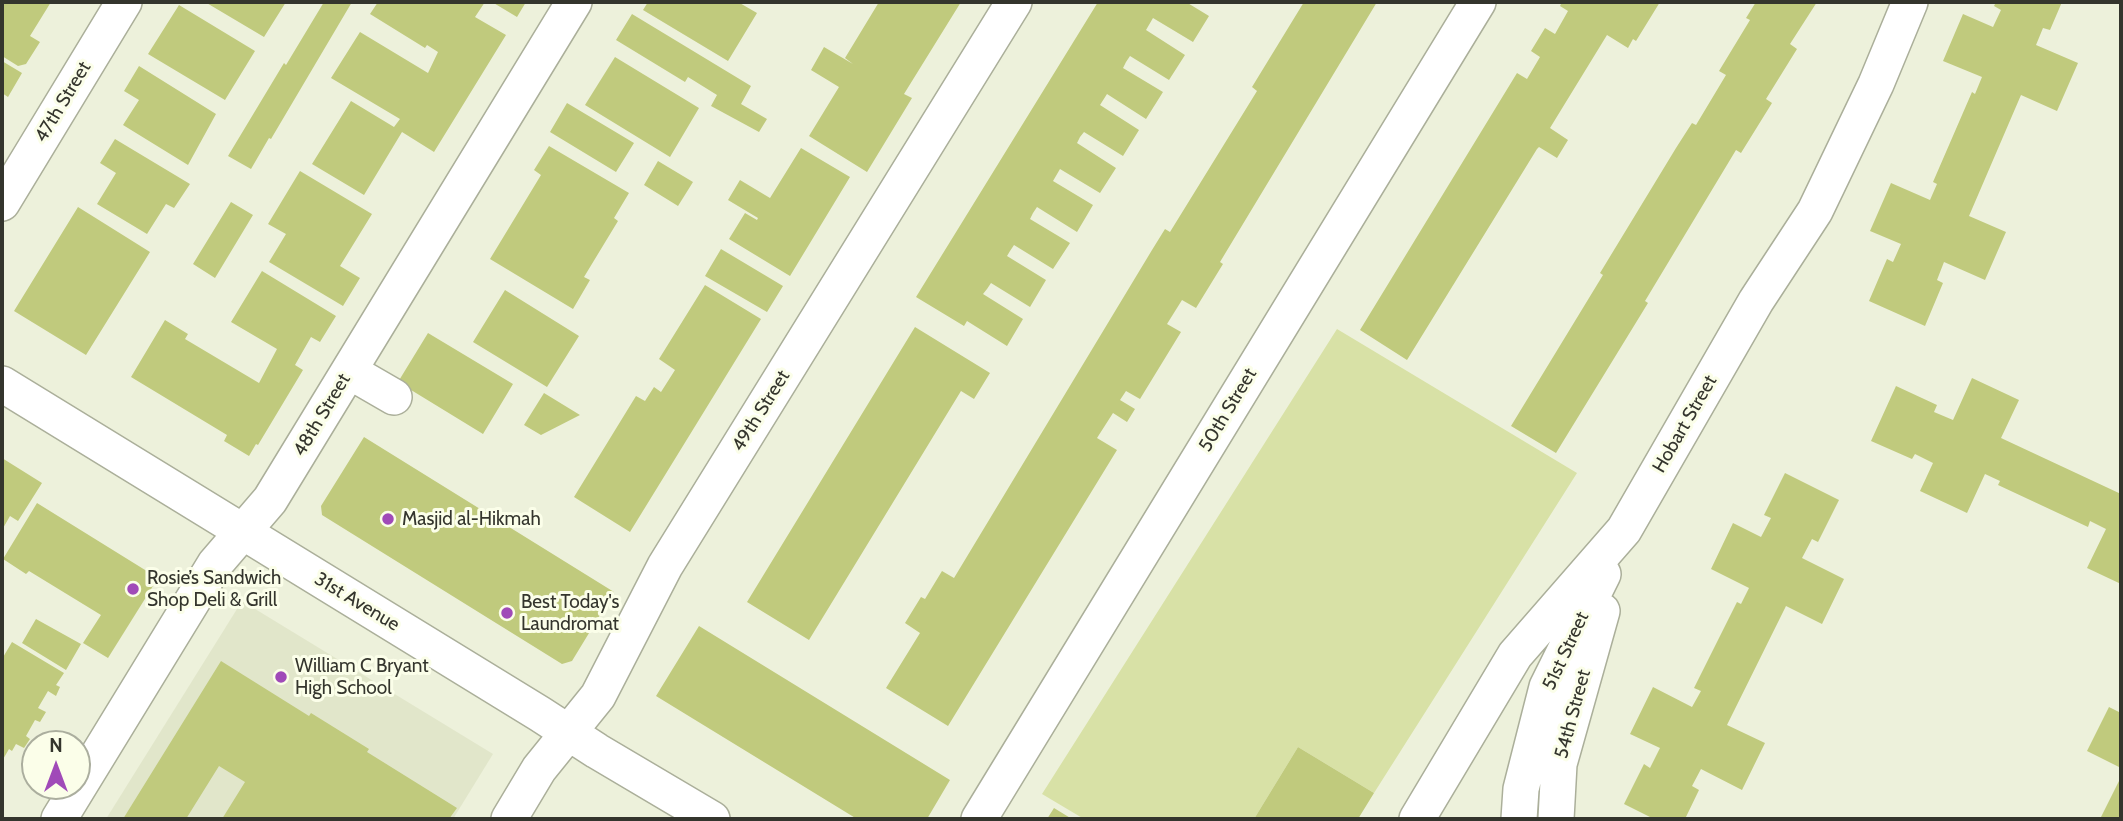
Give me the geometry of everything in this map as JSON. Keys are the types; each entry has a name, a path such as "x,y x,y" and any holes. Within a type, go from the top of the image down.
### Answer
{"street":[{"name":"47th Street","path":"2,203 124,2"},
{"name":"48th Street","path":"59,819 215,564 270,500 574,2"},
{"name":"49th Street","path":"509,819 539,769 598,695 665,566 1014,2"},
{"name":"50th Street","path":"979,819 1478,2"},
{"name":"Hobart Street","path":"1417,819 1515,655 1625,530 1756,301 1815,211 1876,84 1910,2"},
{"path":"349,371 394,397"},
{"name":"31st Avenue","path":"2,384 712,819"},
{"name":"51st Street","path":"1519,819 1521,789 1547,687 1625,530"},
{"name":"54th Street","path":"1556,819 1559,764 1625,530"}],"shaded area":[{"name":"William C Bryant High School","path":"242,601 493,754 453,819 106,819"}],"green space":[{"path":"1337,329 1577,473 1374,793 1298,747 1254,819 1084,819 1042,794"}],"building":[{"path":"2,2 51,2 30,36 40,42 26,64 18,66 2,56"},
{"path":"205,2 286,2 264,37"},
{"path":"324,2 352,2 251,169 228,156"},
{"path":"378,2 485,2 475,17 506,35 434,152 402,132 364,195 312,164 351,101 394,127 400,119 331,78 360,32 428,73 438,52 427,45 425,48 370,14"},
{"path":"492,2 526,2 517,17"},
{"path":"648,2 738,2 757,13 728,61 643,10"},
{"path":"879,2 961,2 904,94 912,98 867,172 809,136 839,87 811,70 824,47 853,64 845,58"},
{"path":"1098,2 1186,2 1209,16 1193,42 1153,18 1146,30 1185,55 1169,80 1130,56 1126,62 1123,68 1163,92 1146,119 1107,94 1100,105 1139,130 1123,156 1084,132 1080,137 1077,143 1116,168 1100,193 1060,169 1053,181 1093,205 1077,232 1037,207 1033,213 1030,219 1070,243 1053,269 1014,245 1010,251 1007,256 1046,280 1030,307 991,283 983,294 1023,319 1007,346 967,321 964,326 916,297"},
{"path":"1304,2 1377,2 1220,262 1223,264 1196,308 1182,300 1167,324 1181,332 1140,399 1126,391 1120,400 1135,409 1127,422 1113,413 1097,438 1117,450 948,726 886,688 920,633 905,623 921,597 925,599 942,571 954,578 1165,229 1170,232 1257,91 1252,87"},
{"path":"1562,2 1660,2 1636,41 1633,39 1628,48 1607,35 1550,128 1568,140 1557,158 1539,147 1537,149 1407,360 1360,330 1517,73 1527,79 1540,57 1531,51 1545,28 1555,34 1568,11 1560,6"},
{"path":"1756,2 1817,2 1790,44 1797,49 1766,99 1772,103 1741,153 1736,150 1645,301 1648,303 1556,453 1511,426 1676,148 1692,123 1696,125 1726,75 1719,71 1750,20 1746,18"},
{"path":"1996,2 2062,2 2050,30 2043,28 2036,45 2078,63 2057,111 2021,95 1969,216 2006,232 1985,280 1944,262 1937,280 1943,283 1925,326 1869,301 1887,259 1893,262 1901,244 1870,231 1891,183 1930,200 1937,184 1933,182 1972,92 1975,94 1982,77 1943,61 1963,14 1993,27 2001,10 1994,6"},
{"path":"179,5 255,51 225,100 148,54"},
{"path":"632,14 751,86 741,104 767,119 759,132 711,106 717,95 688,77 685,82 616,40"},
{"path":"615,57 699,108 670,157 585,105"},
{"path":"2,61 22,73 8,97 2,93"},
{"path":"139,66 216,114 188,165 123,125 139,100 124,91"},
{"path":"567,103 634,143 616,172 550,132"},
{"path":"115,139 190,184 174,208 166,204 147,234 97,204 116,173 100,163"},
{"path":"549,146 629,193 614,218 618,221 584,277 590,280 573,309 490,259 541,175 534,170"},
{"path":"801,148 850,177 790,276 729,239 745,213 757,220 758,218 728,200 740,180 770,198"},
{"path":"658,161 693,182 678,206 644,185"},
{"path":"300,171 372,214 340,266 360,278 343,306 269,262 286,234 268,224"},
{"path":"231,202 253,215 215,278 193,264"},
{"path":"78,207 150,252 86,355 14,311"},
{"path":"721,249 783,286 767,312 705,276"},
{"path":"262,271 336,316 320,342 311,337 295,365 303,370 249,456 224,441 227,435 131,377 165,320 188,334 185,339 259,383 277,349 231,322"},
{"path":"705,285 761,319 630,532 574,497 636,396 645,401 654,387 661,392 675,370 659,359"},
{"path":"505,290 579,336 547,387 473,342"},
{"path":"915,327 990,373 974,399 961,391 809,640 747,602"},
{"path":"428,333 513,384 483,434 398,382"},
{"path":"1972,378 2019,400 2001,438 2121,494 2121,584 2087,568 2106,529 2090,521 2088,527 1998,485 2000,481 1985,474 1967,513 1920,491 1933,463 1915,454 1912,459 1871,441 1896,386 1937,405 1934,412 1953,420"},
{"path":"544,393 580,415 541,435 524,425"},
{"path":"364,437 614,592 572,661 562,664 322,515 321,506"},
{"path":"2,458 42,483 18,521 10,516 2,530"},
{"path":"1785,473 1839,500 1818,542 1812,539 1802,558 1844,579 1822,624 1786,606 1727,725 1765,743 1742,790 1701,769 1692,786 1699,790 1685,819 1654,819 1624,804 1644,764 1650,768 1660,748 1630,734 1653,687 1692,707 1701,691 1694,688 1737,602 1741,604 1749,588 1711,569 1733,523 1761,537 1771,518 1764,515"},
{"path":"37,503 158,578 108,658 83,643 101,615 29,571 26,574 3,559"},
{"path":"36,619 81,644 66,670 22,643"},
{"path":"699,626 950,780 927,819 857,819 656,696"},
{"path":"12,642 64,673 56,685 60,687 56,696 48,691 38,708 46,712 40,722 35,720 29,730 21,730 21,746 16,744 12,751 9,749 2,761 2,659"},
{"path":"221,661 309,716 311,713 369,749 367,752 457,808 449,819 222,819 245,782 219,766 186,819 123,819"},
{"path":"2109,707 2121,713 2121,768 2087,751"},
{"path":"1298,747 1374,793 1358,819 1254,819"},
{"path":"2121,777 2121,819 2100,819"},
{"path":"1054,808 1072,819 1047,819"}],"place":[{"name":"Masjid al-Hikmah","path":"388,519"},
{"name":"Rosie’s Sandwich Shop Deli & Grill","path":"133,589"},
{"name":"Best Today's Laundromat","path":"507,613"},
{"name":"William C Bryant High School","path":"281,677"}]}
